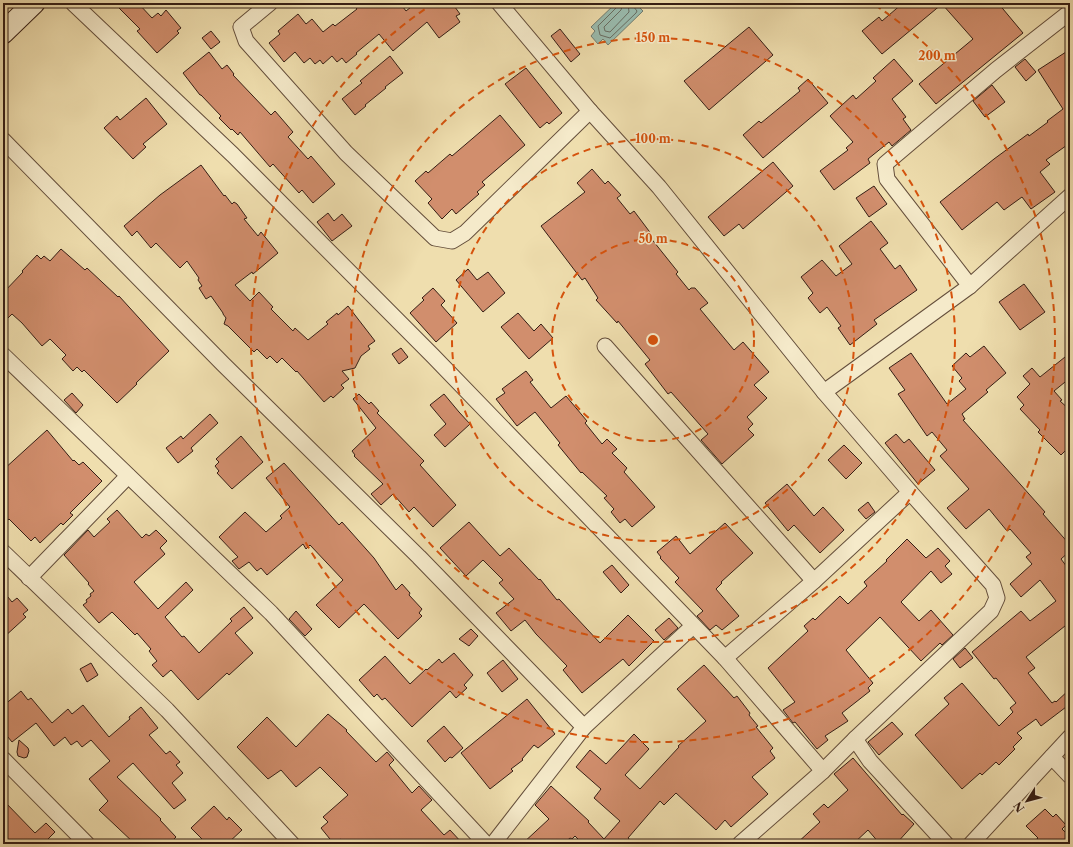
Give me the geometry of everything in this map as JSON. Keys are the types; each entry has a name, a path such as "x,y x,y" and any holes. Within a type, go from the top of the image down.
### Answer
{"street":[{"path":"3,33 34,3"},
{"path":"73,3 233,155 434,356 725,658 823,771"},
{"path":"270,3 241,27 246,41 346,153 435,238 452,241 465,233 590,111"},
{"path":"499,3 590,111 659,187 824,392 910,492 993,584 997,598 991,611 823,771 740,844"},
{"path":"970,286 887,179 885,164 996,70 1070,12"},
{"path":"3,140 223,364 419,557 584,727"},
{"path":"824,392 970,286 1070,196"},
{"path":"605,346 814,581"},
{"path":"3,355 271,613 486,844"},
{"path":"29,578 128,476"},
{"path":"725,658 814,581 910,492"},
{"path":"3,552 167,710 292,844"},
{"path":"492,844 584,727 693,626"},
{"path":"971,844 1070,737"},
{"path":"855,739 870,761 946,844"},
{"path":"1052,757 1070,776"},
{"path":"3,759 88,844"}],"water":[{"path":"616,3 635,3 643,11 608,45 603,39 598,44 591,36 595,31 591,27"}],"building":[{"path":"114,3 138,3 152,18 158,13 161,16 166,10 181,28 177,31 179,33 157,53 137,31 140,29"},
{"path":"352,3 400,3 406,11 416,3 452,3 460,14 456,16 460,22 439,38 427,22 393,51 379,34 346,63 342,58 337,62 332,56 323,64 320,60 315,64 310,58 304,63 295,52 284,62 269,43 280,34 278,31 298,14 306,24 312,19 323,32 333,24 335,26 357,9"},
{"path":"903,3 998,3 1023,33 936,104 919,84 973,39 942,4 882,54 862,31 879,17 882,21"},
{"path":"749,27 773,55 709,110 684,81"},
{"path":"560,29 580,54 571,62 551,36"},
{"path":"211,31 220,42 211,49 202,38"},
{"path":"209,52 222,69 227,65 234,74 233,75 271,115 275,111 293,132 288,137 308,159 311,156 335,184 313,203 302,190 299,193 273,164 270,167 240,132 238,135 219,118 221,116 200,95 183,73"},
{"path":"1066,52 1070,58 1070,143 1046,160 1050,164 1040,172 1055,192 1031,209 1022,197 1004,210 997,202 962,230 940,202 994,159 1028,134 1029,136 1063,109 1038,70"},
{"path":"390,56 403,73 385,87 386,88 355,115 342,99 362,83 360,81"},
{"path":"894,59 913,81 892,99 906,117 903,119 911,130 892,146 889,142 868,159 870,163 834,190 820,171 848,150 846,148 853,142 830,116 853,95 856,99 876,81 873,78"},
{"path":"1025,59 1036,72 1026,81 1015,67"},
{"path":"526,68 562,113 549,124 547,122 540,128 505,84"},
{"path":"808,79 828,103 763,158 743,135 759,121 761,123 800,91 798,88"},
{"path":"992,85 1005,102 985,117 973,101"},
{"path":"146,98 167,124 143,144 146,147 133,159 104,128 117,116 120,120"},
{"path":"500,115 525,145 482,182 485,185 477,192 479,194 456,214 452,209 442,219 428,203 432,199 415,181 426,171 428,173 450,154 452,156"},
{"path":"773,162 793,186 743,229 739,224 724,236 708,217"},
{"path":"201,165 224,196 225,195 232,204 234,202 237,204 247,218 244,219 258,236 261,232 278,253 253,274 252,272 235,285 250,301 259,292 273,307 271,309 293,331 295,328 308,340 328,324 326,322 337,313 338,315 348,306 375,341 368,346 370,349 361,356 355,368 342,371 349,379 341,385 344,388 333,398 331,396 324,402 297,371 296,372 282,358 277,363 270,356 267,359 257,349 254,352 228,326 224,324 226,318 211,296 206,299 199,288 202,286 198,280 199,278 187,261 180,268 156,243 151,248 137,231 132,236 124,226 160,195"},
{"path":"592,169 605,184 608,181 621,195 617,198 630,214 634,211 652,235 650,237 678,272 676,274 689,290 691,288 695,288 708,303 700,309 734,350 743,342 769,372 754,385 767,398 747,417 753,424 748,429 754,435 722,464 701,440 708,434 671,392 668,394 645,364 650,360 618,321 617,323 596,300 598,298 585,278 582,280 541,226 585,192 577,183"},
{"path":"874,186 887,204 869,217 856,198"},
{"path":"328,213 334,221 342,214 352,226 332,241 317,222"},
{"path":"871,221 888,243 880,249 895,269 900,265 917,290 874,320 877,324 850,345 838,328 841,326 827,307 820,313 808,298 813,293 801,277 822,260 836,276 852,264 839,246"},
{"path":"61,249 85,270 87,268 118,297 119,296 169,351 117,403 84,370 82,372 77,367 73,371 62,359 66,355 50,339 42,346 12,314 3,323 3,293 37,255 41,259 44,256 50,261"},
{"path":"468,269 477,280 488,272 505,293 483,312 456,280"},
{"path":"1024,284 1045,312 1020,330 999,302"},
{"path":"433,288 445,301 441,305 457,323 436,342 410,313 424,300 422,298"},
{"path":"518,313 534,331 541,324 553,338 529,359 501,327"},
{"path":"984,346 1006,373 986,390 988,392 962,414 965,419 963,420 1045,512 1043,514 1070,545 1070,551 1061,559 1070,571 1070,622 1026,657 1035,668 1028,673 1052,703 1055,701 1056,702 1070,689 1070,704 1041,726 1036,719 1017,733 1022,738 1013,747 1015,749 999,765 996,762 982,775 980,773 962,789 915,735 949,704 944,698 962,683 999,726 1013,712 1010,708 1016,703 972,652 1021,611 1030,621 1056,601 1040,580 1021,597 1010,584 1032,564 1026,557 1031,553 1010,529 1007,531 989,509 966,529 947,508 969,489 940,456 947,450 932,432 927,436 898,394 905,390 889,368 911,353 947,404 966,389 959,381 962,378 952,366 966,353 970,357"},
{"path":"401,348 408,357 399,364 392,354"},
{"path":"1070,353 1070,378 1054,391 1062,400 1060,401 1070,410 1070,446 1061,455 1038,432 1040,430 1020,409 1024,405 1017,397 1030,384 1023,376 1032,368 1040,377"},
{"path":"526,371 533,380 530,382 551,408 566,396 587,421 585,423 602,444 607,439 617,449 612,453 627,468 624,472 655,507 632,527 625,519 620,523 611,512 614,509 604,498 607,496 582,472 581,473 558,445 560,443 535,412 517,426 496,399 505,393 502,389"},
{"path":"72,393 83,405 76,413 64,400"},
{"path":"359,394 369,404 371,402 379,411 377,413 424,461 420,465 456,505 433,527 414,507 409,512 393,494 381,505 371,494 383,484 354,456 355,455 352,451 376,428 353,399"},
{"path":"444,394 470,424 445,447 434,435 446,424 430,405"},
{"path":"210,414 218,423 191,448 193,451 178,463 166,448 181,436 183,439"},
{"path":"47,430 73,461 74,460 79,465 83,462 102,481 70,513 73,515 63,525 61,523 40,543 35,537 31,541 9,519 3,524 3,470"},
{"path":"896,434 904,443 909,439 935,470 918,484 885,443"},
{"path":"241,436 263,462 232,489 217,473 219,471 215,466 219,462 216,459"},
{"path":"844,445 862,463 846,479 828,460"},
{"path":"284,463 339,525 342,522 374,558 396,590 402,584 410,593 409,595 422,609 419,613 422,616 398,639 364,604 339,628 316,605 343,580 310,545 306,549 303,544 267,575 261,568 257,571 249,562 239,569 232,561 238,557 219,537 245,512 266,532 282,518 280,516 290,507 266,478"},
{"path":"787,484 814,516 823,507 844,530 820,553 794,525 788,531 765,503"},
{"path":"868,502 875,512 866,519 858,510"},
{"path":"117,510 142,538 146,534 149,536 156,530 167,541 160,548 165,554 134,582 158,609 186,582 193,590 165,617 182,637 184,636 199,653 232,621 230,619 244,607 253,618 235,633 253,653 229,675 227,673 198,700 171,670 163,677 152,665 157,661 149,651 151,649 137,633 135,635 112,612 99,623 83,605 91,596 90,594 94,591 88,584 89,583 64,555 88,530 94,537 110,522 107,519"},
{"path":"469,522 500,556 509,548 539,580 540,579 557,600 559,599 600,643 628,615 654,641 629,666 623,659 582,693 563,670 567,666 536,634 525,620 511,631 496,613 514,599 499,583 503,580 483,560 466,576 440,548"},
{"path":"725,523 753,553 721,582 722,583 716,589 739,616 722,630 716,625 710,630 697,616 703,611 675,582 679,578 660,558 661,557 657,552 676,536 690,554"},
{"path":"907,539 926,558 938,548 950,561 945,566 952,574 941,583 931,571 901,602 919,621 931,610 953,635 942,645 940,643 921,661 880,617 846,650 873,683 868,688 870,691 842,713 848,721 825,736 828,740 817,749 783,710 795,702 768,668 808,631 804,626 813,618 815,620 840,596 848,604 867,586 864,582 887,561 886,560"},
{"path":"612,565 629,585 621,593 603,572"},
{"path":"3,591 12,602 17,598 28,610 23,614 26,617 3,638"},
{"path":"296,611 312,629 305,636 289,619"},
{"path":"669,618 678,628 664,640 655,630"},
{"path":"471,629 478,636 469,646 459,639"},
{"path":"965,648 973,658 960,668 953,659"},
{"path":"454,653 473,675 464,685 467,688 456,698 450,691 412,727 385,698 382,700 377,694 374,697 359,680 385,656 410,684 439,659 442,663"},
{"path":"503,660 518,679 502,692 487,673"},
{"path":"91,663 98,675 87,682 80,669"},
{"path":"704,665 734,698 737,696 758,726 756,727 773,748 770,751 775,758 752,777 768,794 731,827 725,820 716,830 676,793 664,805 660,801 628,838 635,844 583,844 575,836 563,844 522,844 549,819 535,805 551,786 589,821 588,822 604,839 620,821 594,798 601,789 576,767 590,750 606,764 634,734 649,749 625,775 640,789 679,747 678,746 706,721 677,689"},
{"path":"21,691 28,700 31,698 52,723 68,709 72,714 83,705 109,737 130,719 129,717 141,707 158,728 149,735 166,754 170,751 180,762 176,765 183,773 172,783 186,800 174,809 133,763 117,777 161,819 160,820 176,837 169,844 135,844 99,810 108,801 89,779 110,761 91,740 82,747 77,741 71,745 65,737 54,746 36,723 12,742 3,731 3,706"},
{"path":"527,699 555,734 538,748 534,745 522,759 523,760 511,769 513,771 490,789 461,753"},
{"path":"328,714 347,730 346,731 376,762 387,752 394,760 389,765 412,793 419,786 432,800 421,810 444,835 450,830 463,844 345,844 341,839 334,844 321,828 328,822 323,817 348,795 320,767 296,787 281,770 268,779 237,747 267,717 296,747"},
{"path":"892,722 903,734 879,755 868,742"},
{"path":"444,726 463,748 445,762 427,741"},
{"path":"19,740 28,748 29,751 27,757 24,758 18,756 17,752"},
{"path":"853,758 902,815 903,814 914,824 896,844 880,844 868,830 853,844 796,844 820,822 813,814 824,804 828,808 848,790 834,774"},
{"path":"3,800 35,833 46,823 55,832 44,843 45,844 3,844"},
{"path":"214,806 227,820 229,817 242,830 227,844 207,844 191,828"},
{"path":"1045,809 1053,817 1056,814 1066,825 1062,829 1069,836 1060,844 1031,844 1038,838 1026,826"}]}
